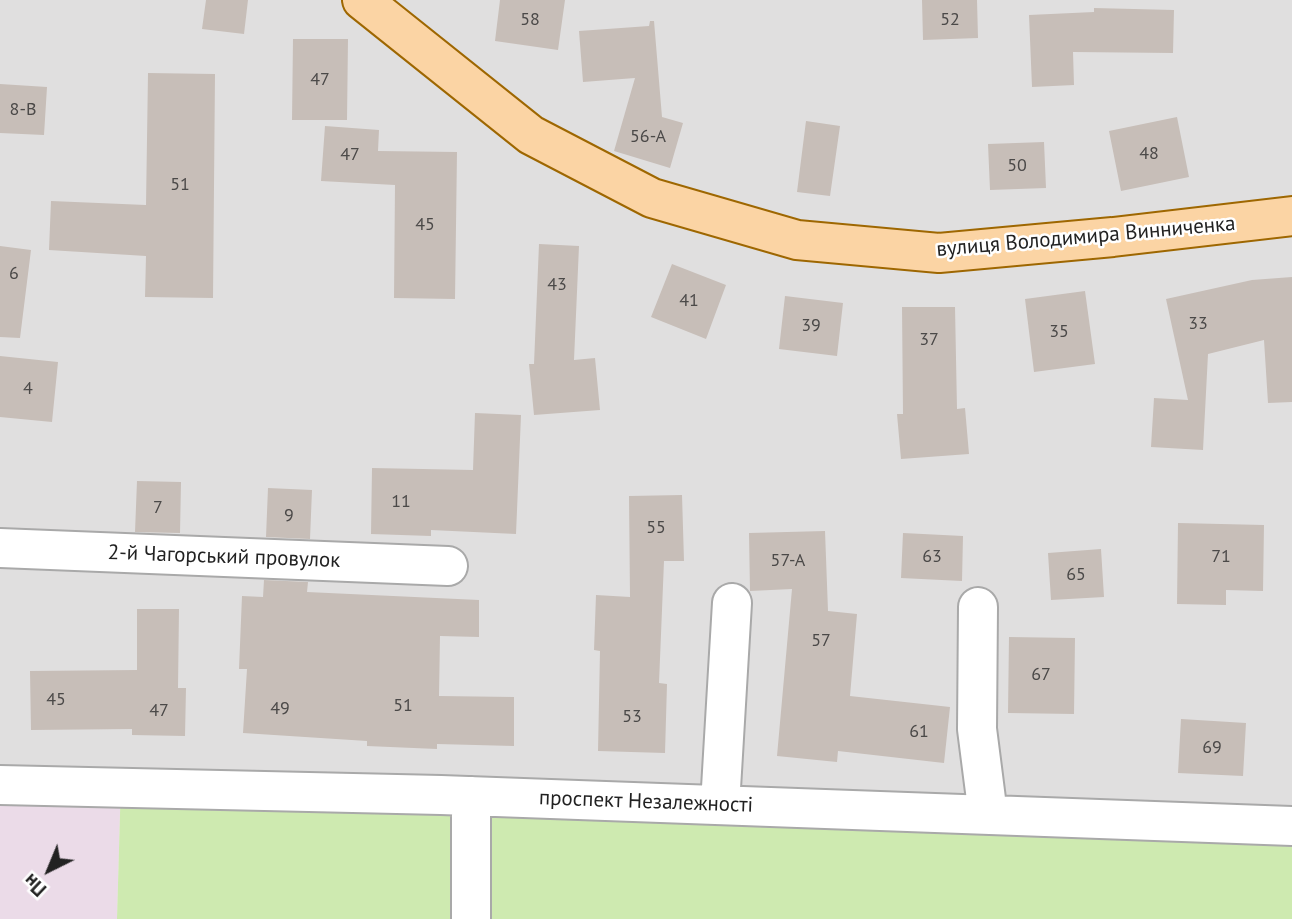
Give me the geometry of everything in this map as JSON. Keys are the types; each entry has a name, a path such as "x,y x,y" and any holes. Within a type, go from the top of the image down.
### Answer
{"main road":[{"name":"вулиця Володимира Винниченка","path":"362,0 531,135 652,198 797,240 939,253 1113,237 1292,216"}],"street":[{"name":"2-й Чагорський провулок","path":"0,548 448,566"},
{"path":"720,805 732,603"},
{"path":"978,607 977,729 988,815"},
{"name":"проспект Незалежності","path":"0,785 471,796 1292,826"},
{"path":"471,796 471,919"}],"shaded area":[{"path":"0,0 1292,0 1292,820 0,777"},
{"path":"0,777 121,780 117,919 0,919"}],"green space":[{"path":"121,780 1292,820 1292,919 117,919"}],"building":[{"path":"206,0 248,0 244,34 202,29"},
{"path":"500,0 565,0 558,50 495,41"},
{"path":"922,0 977,0 978,38 923,40"},
{"path":"1094,8 1174,10 1173,53 1073,52 1074,85 1032,87 1029,15 1094,12"},
{"path":"650,21 654,21 662,117 683,123 670,168 614,151 635,78 583,82 579,31 649,26"},
{"path":"293,39 348,39 347,120 292,120"},
{"path":"148,73 215,74 213,298 145,297 146,256 49,250 51,201 146,205"},
{"path":"0,84 47,87 44,135 0,133"},
{"path":"1177,117 1189,177 1121,191 1109,131"},
{"path":"806,121 840,126 830,196 797,192"},
{"path":"325,126 379,130 378,151 457,152 455,299 394,298 395,185 321,181"},
{"path":"1044,142 1046,188 990,190 988,144"},
{"path":"539,244 579,246 574,360 595,358 600,410 534,415 529,364 534,364"},
{"path":"0,246 31,250 20,338 0,337"},
{"path":"672,264 726,285 706,339 651,317"},
{"path":"1292,277 1292,402 1268,403 1264,340 1208,354 1203,450 1151,447 1154,398 1188,400 1166,299 1252,280"},
{"path":"1085,291 1095,364 1034,372 1025,299"},
{"path":"785,296 843,303 837,356 779,349"},
{"path":"902,307 955,307 957,409 965,408 969,454 901,459 897,414 903,414"},
{"path":"0,356 58,362 52,422 0,417"},
{"path":"475,413 521,415 516,534 431,530 431,536 371,534 372,468 473,470"},
{"path":"137,481 181,482 180,533 135,532"},
{"path":"268,488 312,490 310,539 266,537"},
{"path":"682,495 684,561 664,561 659,683 667,684 665,753 598,751 600,651 594,650 596,595 630,597 629,496"},
{"path":"1178,523 1264,525 1263,591 1226,590 1226,605 1177,604"},
{"path":"825,531 828,611 857,614 850,696 950,707 944,763 838,751 837,762 777,756 792,589 750,591 749,533"},
{"path":"903,533 963,536 962,581 901,578"},
{"path":"1101,549 1104,597 1051,600 1048,553"},
{"path":"264,580 308,582 307,592 479,600 479,637 440,636 439,696 514,697 514,746 437,744 437,749 367,746 367,741 243,733 247,669 239,669 242,596 263,597"},
{"path":"137,609 179,609 178,688 186,688 185,736 132,735 132,729 31,730 30,671 137,670"},
{"path":"1009,637 1075,638 1074,714 1008,713"},
{"path":"1181,719 1246,723 1243,776 1178,773"}]}
